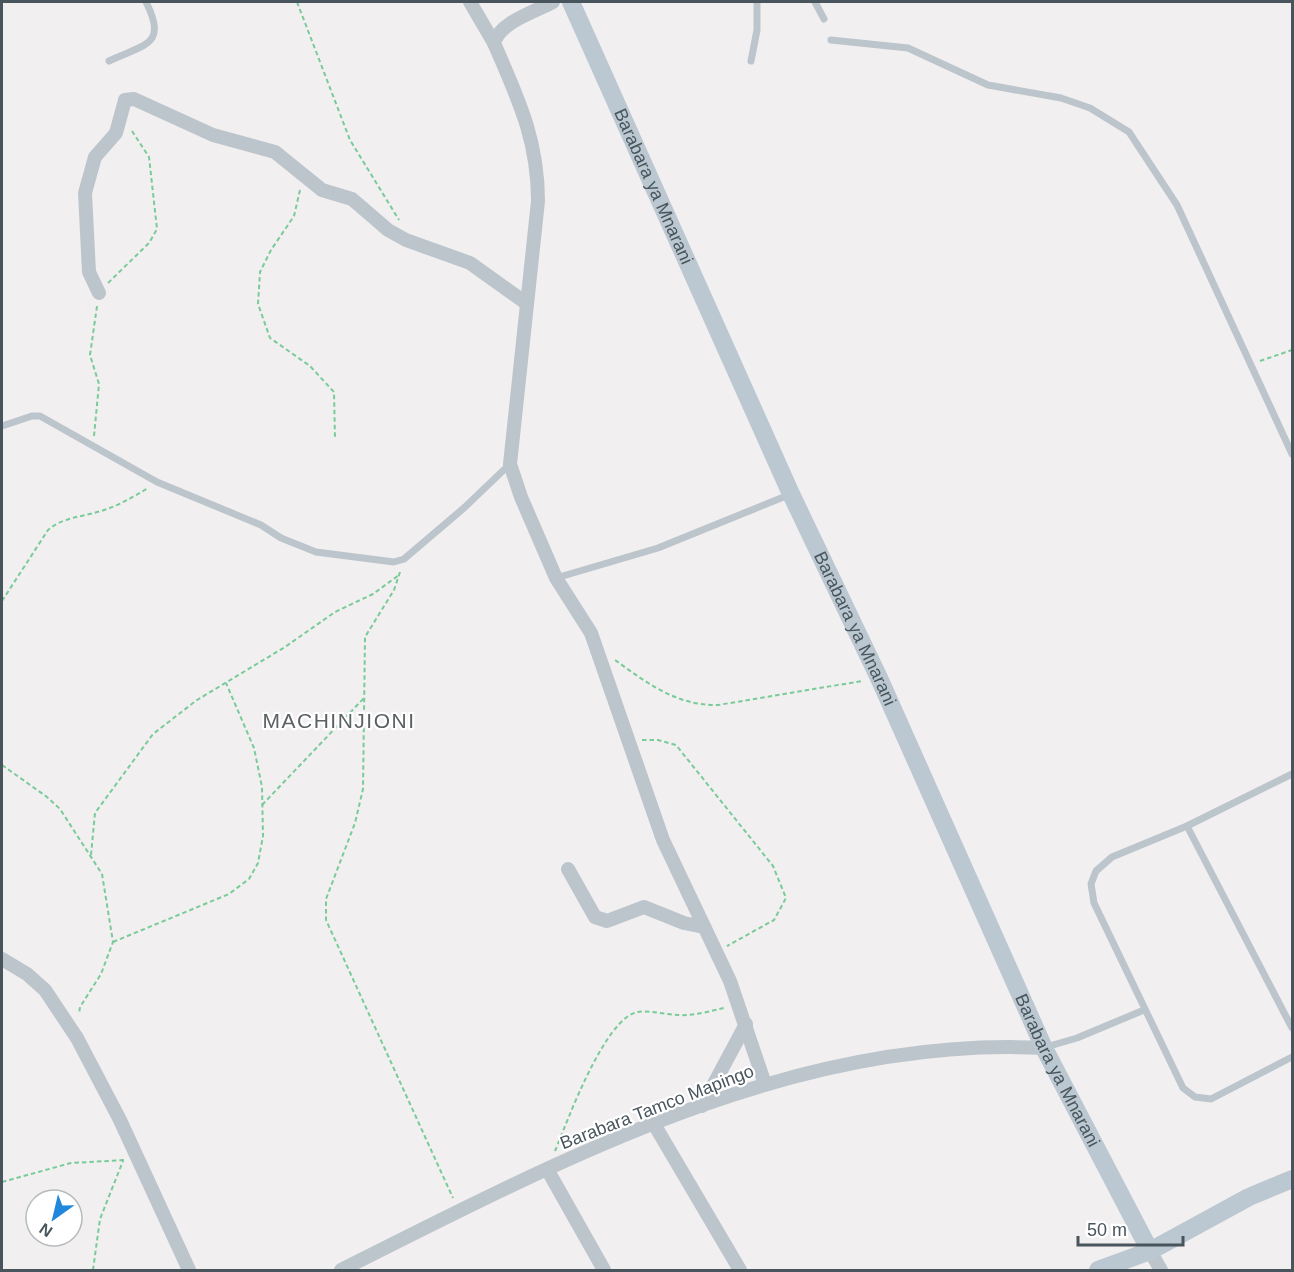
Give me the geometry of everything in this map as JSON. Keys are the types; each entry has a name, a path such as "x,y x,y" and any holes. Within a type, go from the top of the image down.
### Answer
{"street":[{"path":"470,2 494,44 525,114 538,166 538,201 510,464 556,578 591,633 663,840 739,1005 765,1084"},
{"path":"494,44 497,33 553,2"},
{"name":"Barabara ya Mnarani","path":"571,2 792,494 879,678 1044,1048 1150,1251"},
{"path":"99,293 89,272 85,193 94,157 116,133 125,100 134,99 213,135 275,152 322,189 352,199 388,230 406,240 470,263 526,303"},
{"path":"568,869 595,917 607,921 644,907 684,923 704,927"},
{"path":"2,959 27,974 45,990 77,1038 120,1120 130,1160 189,1270"},
{"path":"702,1106 746,1024"},
{"name":"Barabara Tamco Mapingo","path":"341,1270 547,1169 654,1124 765,1084 921,1051 1001,1046 1044,1048"},
{"path":"654,1124 740,1270"},
{"path":"547,1169 604,1270"},
{"path":"1098,1270 1150,1251 1249,1197 1293,1179"},
{"path":"1150,1251 1161,1270"}],"lane":[{"path":"109,61 152,40 157,31 156,20 146,2"},
{"path":"751,60 758,30 757,2"},
{"path":"815,2 824,19"},
{"path":"831,40 908,48 988,85 1061,98 1090,108 1119,123 1129,132 1177,205 1293,454"},
{"path":"2,426 32,416 40,416 158,482 261,525 281,538 316,552 394,562 404,559 465,507 510,464"},
{"path":"556,578 658,548 792,494"},
{"path":"1293,774 1187,826 1112,857 1096,871 1091,884 1094,903 1183,1088 1195,1097 1211,1099 1293,1057"},
{"path":"1187,826 1293,1028"},
{"path":"1044,1048 1077,1038 1144,1010"}],"path":[{"path":"297,2 350,140 397,214 406,240"},
{"path":"92,445 96,429 99,384 90,355 99,293 149,243 156,229 149,157 120,114"},
{"path":"300,172 300,193 294,216 271,250 260,272 258,304 270,338 310,366 334,392 335,439"},
{"path":"1251,364 1293,350"},
{"path":"2,601 48,530 58,521 118,504 158,482"},
{"path":"404,559 394,590 365,637 363,789 355,823 326,899 326,920 459,1211"},
{"path":"91,855 95,813 153,734 197,700 285,648 336,612 373,594 400,574"},
{"path":"614,659 642,680 676,699 698,706 718,705 879,678"},
{"path":"113,942 229,894 249,879 258,863 263,836 262,787 254,748 226,683"},
{"path":"262,805 366,697"},
{"path":"630,741 658,740 676,745 772,866 786,898 774,920 716,952"},
{"path":"2,765 60,809 102,874 113,942 100,974 80,1007 77,1038"},
{"path":"547,1169 582,1085 601,1049 625,1020 637,1012 682,1016 739,1005"},
{"path":"2,1182 70,1163 130,1160 100,1219 93,1270"}],"district":[{"name":"MACHINJIONI","path":"339,720"}]}
